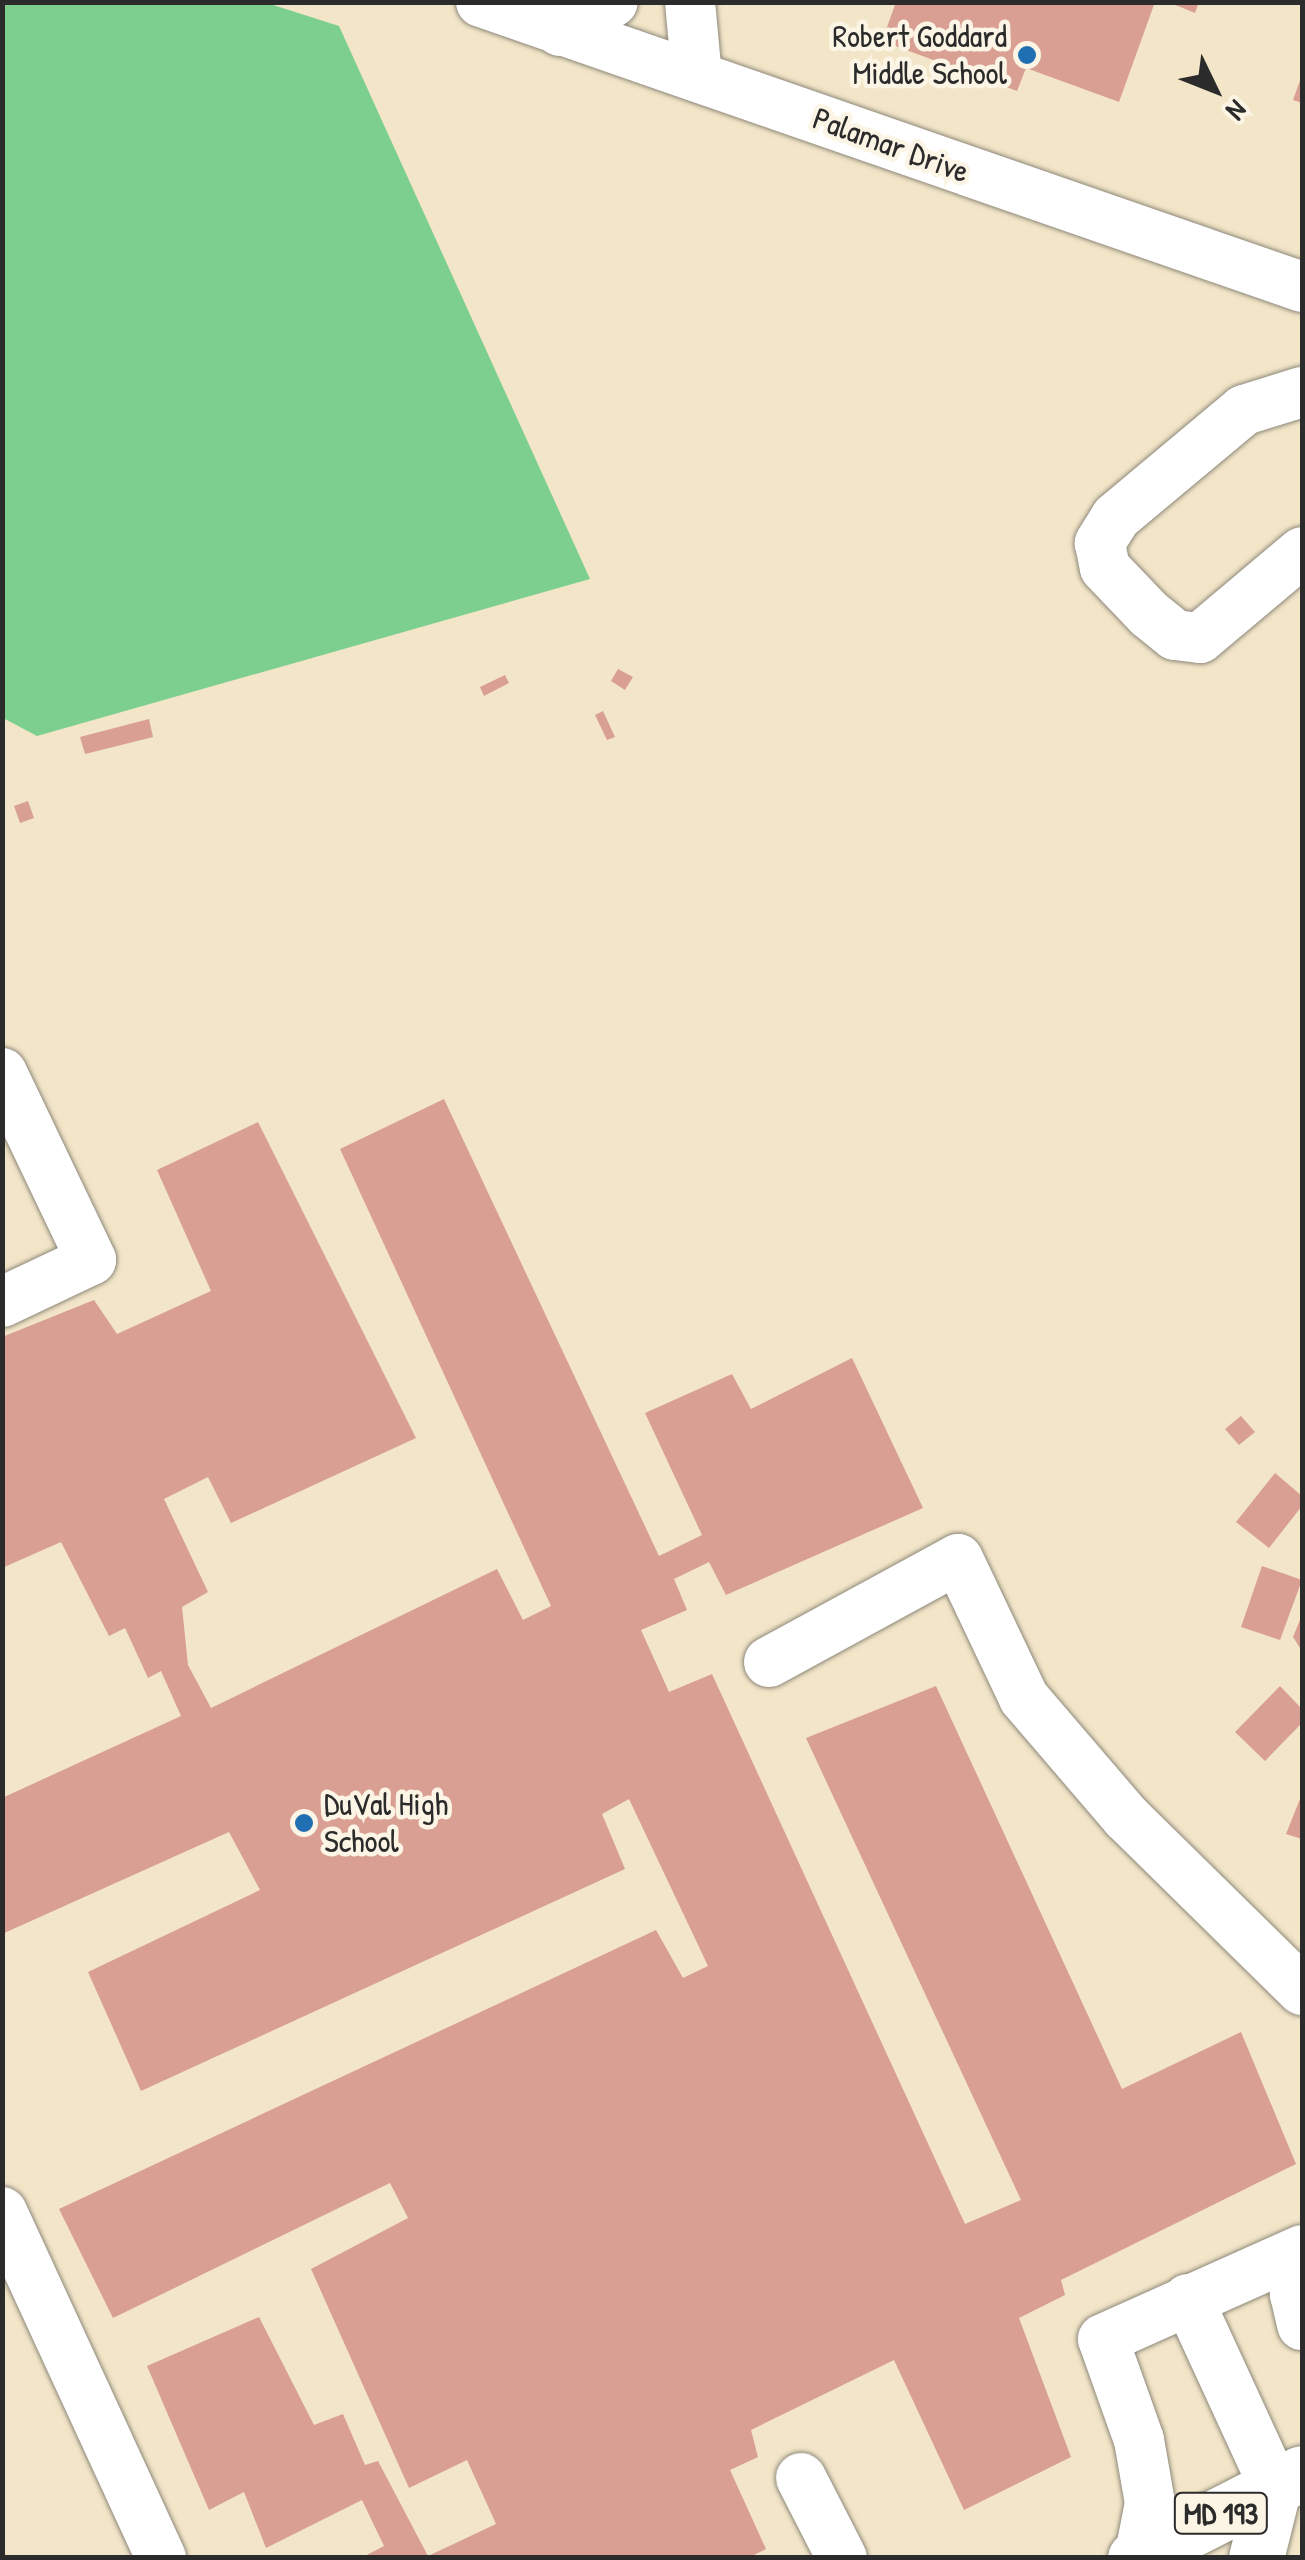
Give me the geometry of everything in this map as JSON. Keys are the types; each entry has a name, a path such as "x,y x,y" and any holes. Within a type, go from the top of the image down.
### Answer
{"main road":[{"name":"MD 193","path":"1137,2556 1288,2479"},
{"path":"1256,2558 1288,2479"}],"street":[{"name":"Palamar Drive","path":"481,2 1302,286"},
{"path":"560,31 613,2"},
{"path":"690,2 697,77"},
{"path":"1302,392 1244,410 1116,517 1100,543 1105,568 1149,614 1175,635 1200,638 1302,552"},
{"path":"2,1073 92,1260 2,1302"},
{"path":"769,1662 958,1559 1024,1698 1126,1817 1302,1990"},
{"path":"2,2212 161,2558"},
{"path":"1137,2556 1150,2503 1139,2440 1103,2339 1302,2250"},
{"path":"1302,2265 1295,2294 1302,2325"},
{"path":"1188,2300 1288,2479"},
{"path":"801,2478 842,2558"}],"green space":[{"path":"2,3 267,3 339,26 590,579 37,736 3,718"}],"building":[{"name":"Robert Goddard Middle School","path":"896,2 1155,2 1119,102 1026,68 1017,91 882,41"},
{"path":"1168,2 1199,2 1195,13"},
{"path":"1302,75 1302,103 1293,100"},
{"path":"618,669 633,677 625,690 611,681"},
{"path":"505,675 509,683 484,696 480,687"},
{"path":"603,711 615,737 607,740 595,715"},
{"path":"149,719 153,737 85,754 80,737"},
{"path":"28,801 34,818 20,823 14,806"},
{"name":"DuVal High School","path":"444,1099 659,1556 702,1535 645,1413 732,1374 751,1409 852,1358 923,1508 726,1595 709,1562 674,1579 687,1610 641,1630 669,1692 712,1674 965,2224 1021,2200 806,1738 936,1686 1122,2089 1241,2032 1296,2164 1061,2280 1065,2295 1019,2318 1071,2457 964,2510 894,2360 751,2430 758,2457 730,2470 766,2549 748,2558 361,2558 384,2546 362,2500 266,2548 244,2492 209,2510 147,2366 259,2317 314,2425 343,2414 365,2465 378,2461 428,2556 496,2524 467,2460 409,2488 311,2269 408,2218 390,2183 113,2318 59,2209 656,1930 683,1978 708,1966 629,1799 602,1814 625,1869 141,2091 88,1972 260,1890 229,1832 2,1934 2,1798 181,1716 161,1671 148,1678 125,1628 109,1636 61,1542 2,1568 2,1337 94,1300 117,1334 211,1291 157,1170 258,1122 416,1438 231,1523 208,1477 164,1499 208,1592 182,1607 188,1665 211,1708 497,1569 523,1620 551,1606 340,1149"},
{"path":"1241,1416 1255,1432 1239,1445 1225,1429"},
{"path":"1275,1473 1302,1496 1302,1506 1269,1548 1236,1522"},
{"path":"1262,1566 1302,1580 1280,1640 1241,1627"},
{"path":"1302,1615 1302,1651 1293,1637"},
{"path":"1280,1686 1302,1709 1302,1723 1265,1761 1235,1732"},
{"path":"1302,1794 1302,1839 1286,1834"}],"place":[{"name":"Robert Goddard Middle School","path":"1027,55"},
{"name":"DuVal High School","path":"304,1823"}]}
